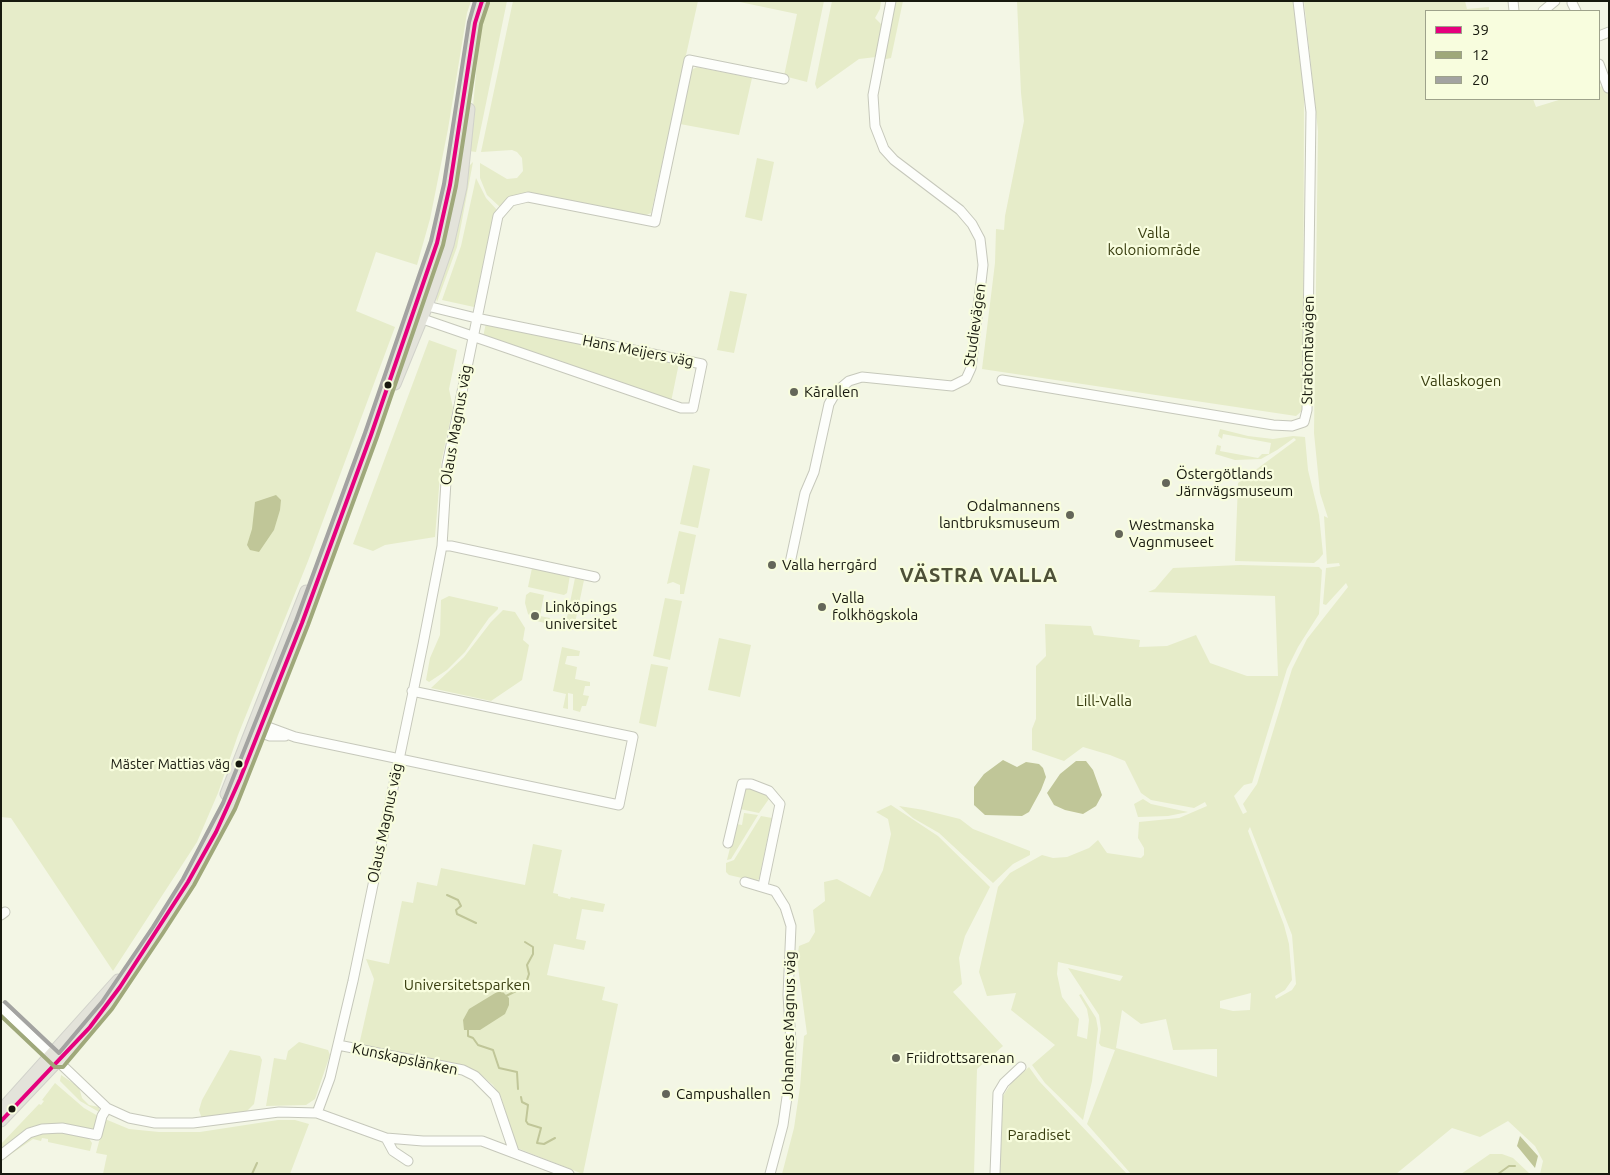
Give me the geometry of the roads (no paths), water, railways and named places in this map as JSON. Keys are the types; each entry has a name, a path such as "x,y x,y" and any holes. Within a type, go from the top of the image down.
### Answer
{"main road":[{"path":"1,1110 107,1006 200,861 228,806 256,727 422,304 444,215 475,23 482,1"},
{"path":"1,1121 55,1058"}],"street":[{"name":"Studievägen","path":"790,563 805,493 814,472 829,404 836,392 849,381 862,377 952,386 966,379 971,368 983,265 980,239 972,224 960,210 894,160 884,148 875,126 873,95 891,1"},
{"name":"Stratomtavägen","path":"1002,380 1273,425 1292,426 1304,422 1307,414 1308,390 1311,112 1298,1"},
{"path":"1544,10 1555,1"},
{"name":"Olaus Magnus väg","path":"317,1113 330,1078 338,1045 442,546 447,465 498,216 511,202 528,197 655,222 689,60 784,79"},
{"path":"1600,67 1608,88"},
{"name":"Hans Meijers väg","path":"417,318 681,408 693,408 702,364 476,318 422,304"},
{"path":"442,546 452,546 595,577"},
{"path":"256,727 270,736 295,737 619,805 633,737 412,691"},
{"path":"728,843 742,784 751,784 769,791 780,804 763,886"},
{"name":"Johannes Magnus väg","path":"745,882 776,891 785,907 791,926 788,995 791,1043 789,1083 783,1126 770,1174"},
{"path":"1,1007 107,1108 129,1118 175,1124 280,1112 317,1113 386,1138 423,1142 482,1141 569,1174"},
{"name":"Kunskapslänken","path":"338,1045 463,1070 475,1076 495,1096 514,1152"},
{"path":"995,1174 998,1093 1004,1083 1021,1067"},
{"path":"1,1155 29,1133 42,1128 62,1128 97,1135 102,1116 107,1108"},
{"path":"386,1138 392,1152 408,1161"}],"waterway":[{"path":"447,895 458,900 461,906 456,910 457,914 476,923"},
{"path":"525,942 533,947 533,954 527,965 529,974 526,983"},
{"path":"506,996 522,988"},
{"path":"468,1029 468,1036 473,1038 478,1045 493,1050 499,1068 517,1072 518,1089"},
{"path":"521,1097 522,1102 528,1105 526,1121 528,1124 541,1128 537,1143 544,1144 555,1138"},
{"path":"252,1174 257,1163"},
{"path":"1498,1174 1509,1166 1515,1166"}],"place":[{"name":"Kårallen","path":"794,392"},
{"name":"Östergötlands Järnvägsmuseum","path":"1166,483"},
{"name":"Odalmannens lantbruksmuseum","path":"1070,515"},
{"name":"Westmanska Vagnmuseet","path":"1119,534"},
{"name":"Valla herrgård","path":"772,565"},
{"name":"Valla folkhögskola","path":"822,607"},
{"name":"Linköpings universitet","path":"535,616"},
{"name":"Mäster Mattias väg","path":"239,764"},
{"name":"Friidrottsarenan","path":"896,1058"},
{"name":"Campushallen","path":"666,1094"}],"district":[{"name":"VÄSTRA VALLA","path":"979,575"}],"park label":[{"name":"Valla koloniområde","path":"1154,242"},
{"name":"Vallaskogen","path":"1461,381"},
{"name":"Lill-Valla","path":"1104,701"},
{"name":"Universitetsparken","path":"467,985"},
{"name":"Paradiset","path":"1039,1135"}]}
